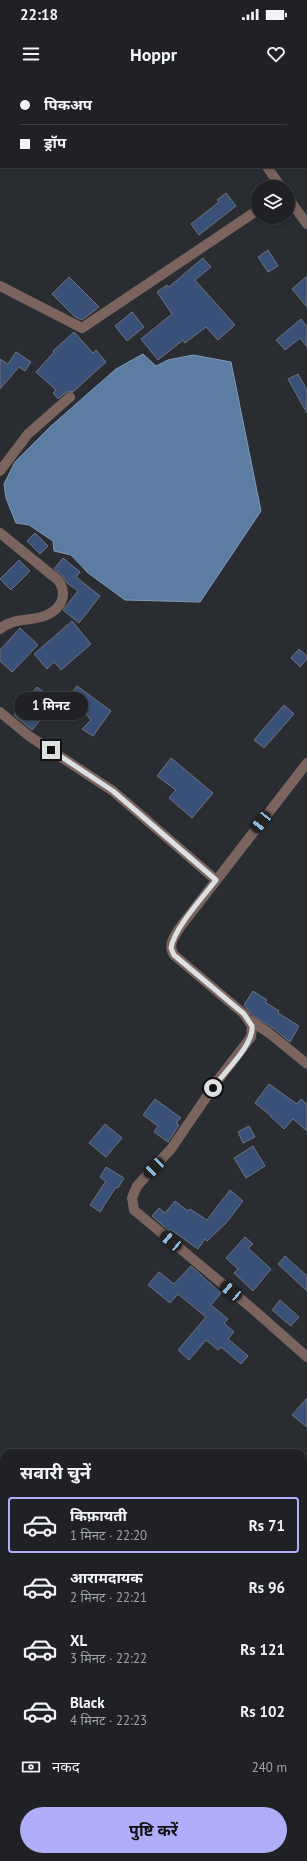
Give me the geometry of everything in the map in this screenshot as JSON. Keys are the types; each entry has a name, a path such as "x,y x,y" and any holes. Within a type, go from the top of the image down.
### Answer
{"street":[{"path":"269,168 276,180"},
{"path":"295,208 307,224"},
{"path":"0,286 82,328 251,215"},
{"path":"0,471 28,434 70,397"},
{"path":"0,533 58,580 63,588 64,596 60,604 46,615 16,621 4,625 0,629"},
{"path":"0,712 29,736 113,791 216,880"},
{"path":"307,763 181,926 175,936 171,948 174,955 244,1014 251,1022 269,1033 307,1064"},
{"path":"251,1022 253,1031 245,1046 218,1080 171,1149 137,1186 132,1198 134,1210 255,1311 307,1357"}],"water":[{"path":"143,354 156,366 168,360 193,355 231,362 261,511 200,602 125,600 88,573 71,555 54,551 53,541 29,525 16,523 6,498 4,484 15,462 51,426 116,369"}],"building":[{"path":"226,193 236,206 199,235 191,224 219,202 217,200"},
{"path":"268,250 278,266 268,272 258,257"},
{"path":"203,258 211,267 195,280 235,325 218,340 206,327 185,343 183,340 158,360 141,339 172,314 157,292 167,285 169,287"},
{"path":"307,276 307,307 292,289"},
{"path":"69,277 99,307 82,320 75,317 52,294"},
{"path":"132,312 144,327 127,341 115,326"},
{"path":"301,319 307,327 307,347 300,338 285,350 276,340"},
{"path":"74,332 93,353 96,350 106,362 73,392 68,391 58,399 53,393 56,390 36,372 54,352 53,351"},
{"path":"16,352 31,362 25,371 19,367 0,389 0,359 8,364"},
{"path":"298,374 307,390 307,413 288,379"},
{"path":"35,533 48,546 40,554 27,541"},
{"path":"63,558 80,572 76,577 100,596 79,623 63,610 78,591 67,583 62,575 54,569"},
{"path":"19,560 30,571 11,590 0,579"},
{"path":"72,621 91,644 61,670 54,662 47,669 34,654"},
{"path":"20,628 38,645 12,672 0,661 0,650"},
{"path":"299,649 307,656 307,659 300,667 291,658"},
{"path":"77,686 111,711 93,736 82,729 91,720 70,695"},
{"path":"37,687 56,701 32,730 14,715"},
{"path":"284,705 294,714 264,748 254,740"},
{"path":"171,758 213,793 192,818 169,798 176,790 157,776"},
{"path":"253,991 267,1000 265,1002 279,1011 278,1013 299,1026 290,1042 273,1028 252,1015 244,1005"},
{"path":"269,1084 297,1104 301,1099 307,1104 307,1131 293,1119 284,1129 255,1103"},
{"path":"155,1099 181,1118 176,1123 179,1125 168,1142 154,1132 158,1126 143,1115"},
{"path":"105,1124 122,1138 106,1157 89,1143"},
{"path":"249,1126 255,1137 243,1143 238,1132"},
{"path":"253,1146 265,1166 246,1178 234,1158"},
{"path":"106,1167 124,1178 118,1188 116,1187 100,1212 90,1205 106,1181 100,1177"},
{"path":"230,1190 243,1201 226,1223 207,1241 205,1239 198,1249 170,1229 169,1231 152,1216 159,1208 165,1213 175,1201 188,1211 190,1209 207,1220"},
{"path":"245,1237 253,1244 248,1248 271,1269 253,1291 234,1273 238,1269 226,1258"},
{"path":"285,1256 307,1276 307,1291 278,1264"},
{"path":"191,1266 221,1293 211,1305 228,1319 224,1323 234,1332 228,1339 248,1356 241,1364 221,1347 218,1350 206,1340 189,1360 178,1350 206,1317 178,1294 170,1303 148,1285 159,1272 174,1284"},
{"path":"280,1300 299,1317 291,1326 272,1310"},
{"path":"307,1398 307,1427 292,1415"}],"route":[{"path":"51,750 113,791 216,880 181,926 175,936 171,948 174,955 244,1014 251,1022 253,1031 251,1037 213,1088"}]}
